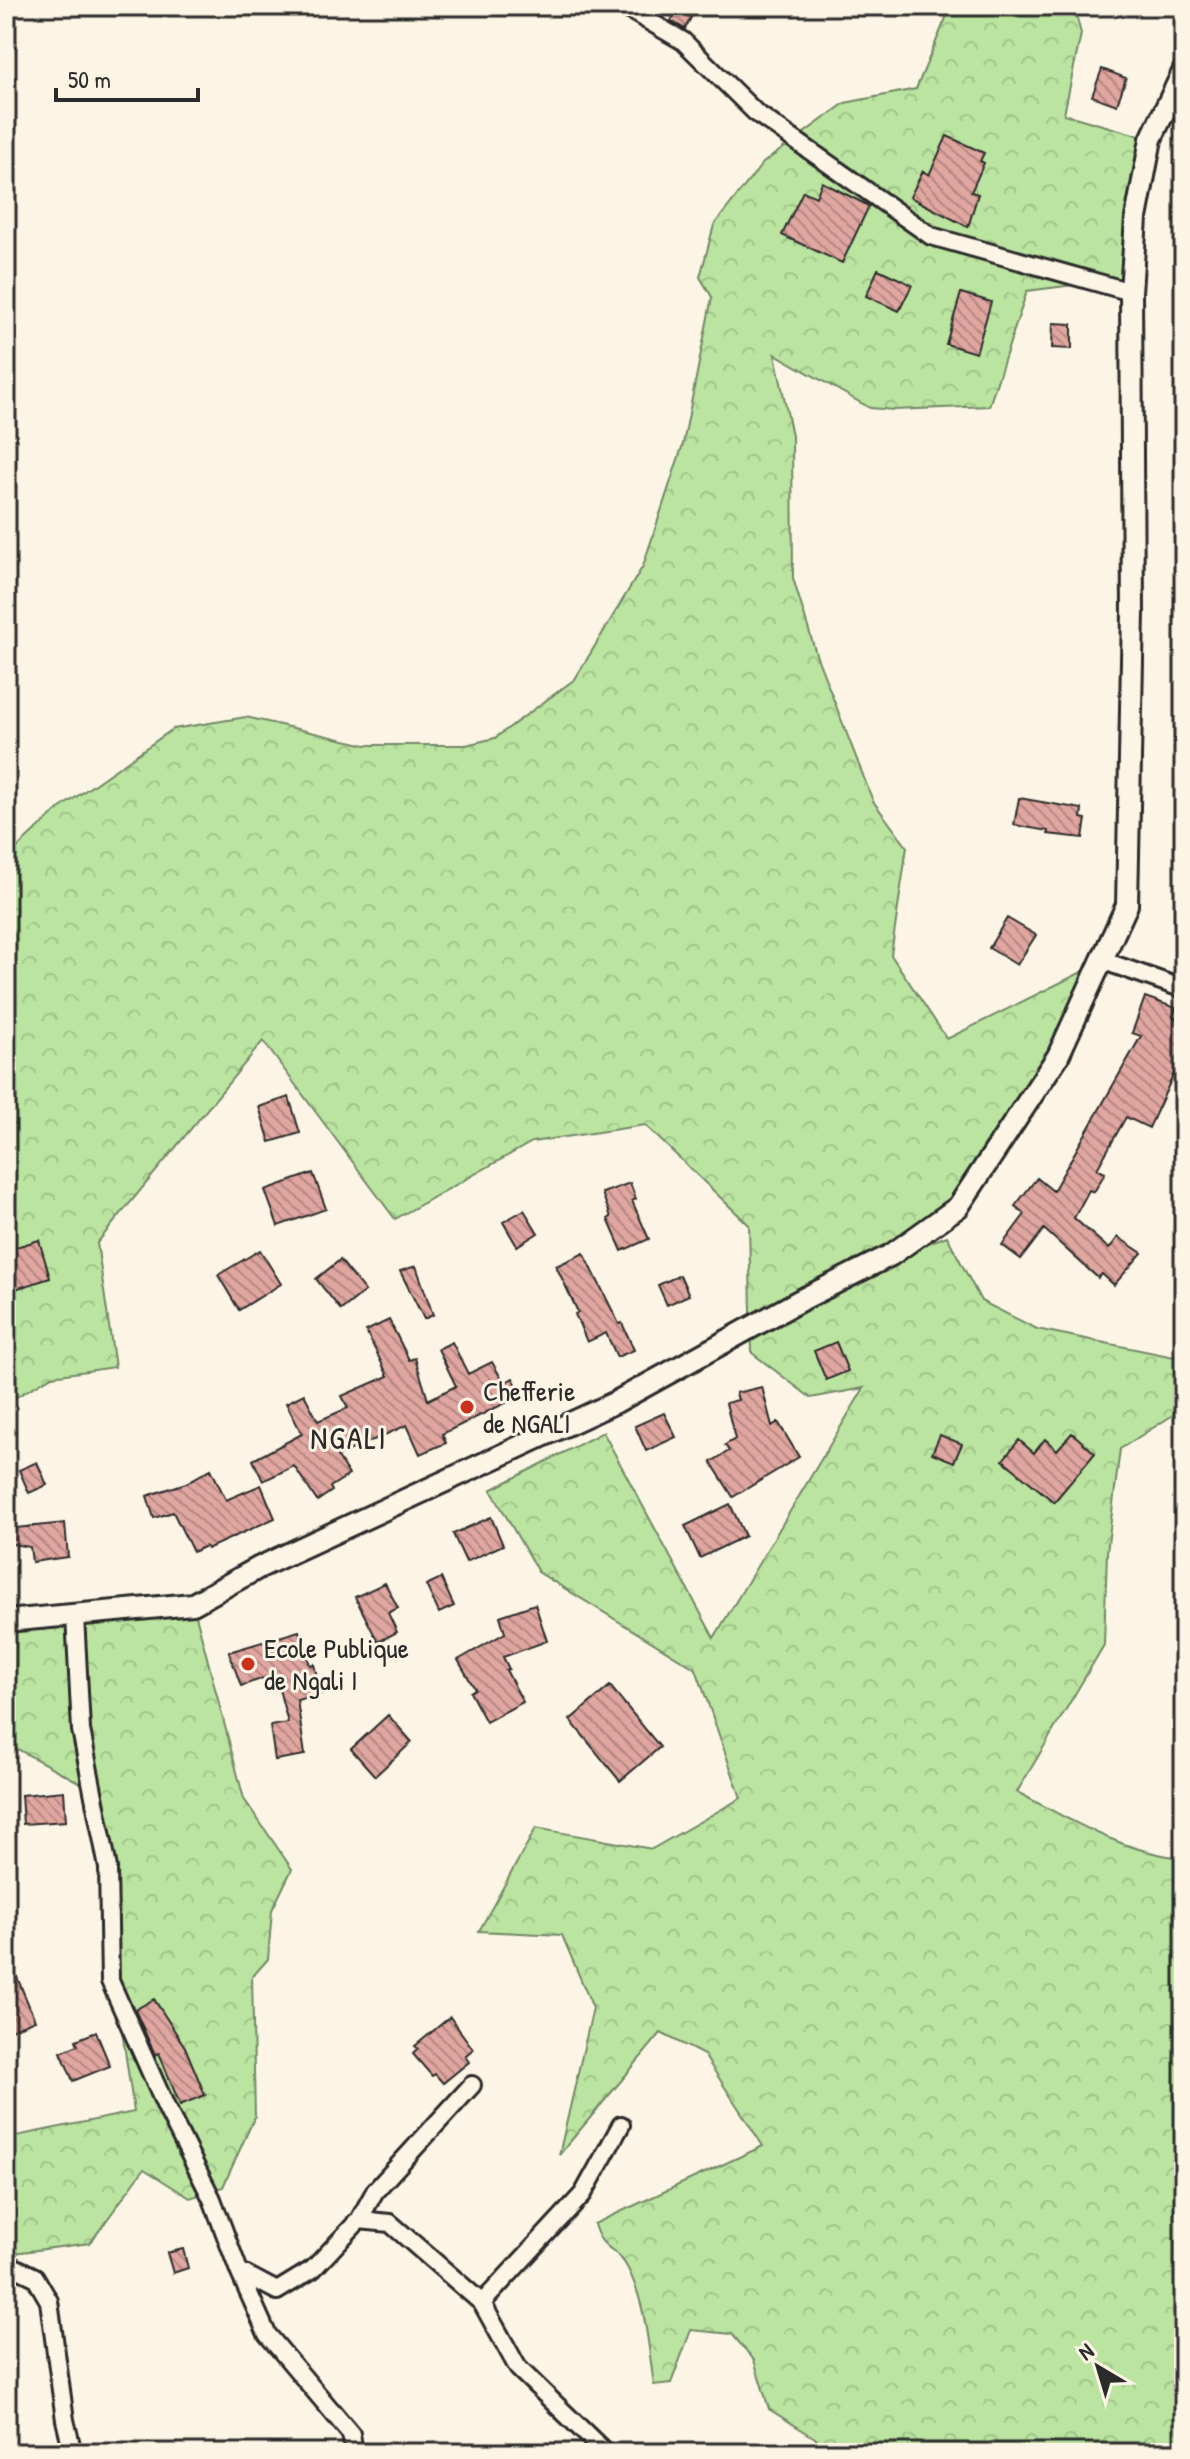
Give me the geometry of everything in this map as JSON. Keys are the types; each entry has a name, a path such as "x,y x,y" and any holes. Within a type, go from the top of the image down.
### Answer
{"street":[{"path":"623,6 683,41 755,112 931,236 1131,292"},
{"path":"6,1621 193,1604 260,1567 616,1402 799,1301 891,1255 958,1207 1058,1056 1127,905 1133,612 1131,292 1136,218 1151,139 1184,70"},
{"path":"1104,961 1184,989"},
{"path":"75,1616 81,1730 108,1868 110,1981 166,2107 212,2199 267,2334 351,2434 354,2453"},
{"path":"239,2271 277,2291 313,2269 359,2220 375,2191 472,2085"},
{"path":"482,2303 583,2194 621,2125"},
{"path":"359,2220 390,2223 482,2303 518,2368 606,2453"},
{"path":"6,2266 35,2277 49,2301 65,2420 73,2453"}],"green space":[{"path":"951,6 1074,6 1081,34 1064,114 1151,139 1131,292 1074,285 1027,291 989,406 894,410 870,408 775,354 792,436 793,578 817,657 873,801 907,847 891,955 947,1039 1104,961 958,1207 899,1254 947,1236 981,1301 1037,1329 1184,1359 1184,1408 1120,1449 1107,1552 1104,1645 1017,1792 1119,1842 1184,1858 1184,2453 828,2453 815,2438 769,2409 754,2360 732,2334 691,2330 671,2383 654,2385 645,2324 633,2281 623,2261 601,2239 594,2224 763,2146 704,2055 661,2033 559,2155 593,2008 562,1935 479,1931 536,1828 652,1849 741,1798 696,1669 538,1572 491,1490 603,1432 714,1638 864,1388 811,1398 752,1353 749,1225 645,1125 532,1142 395,1219 263,1041 97,1243 115,1367 52,1376 6,1403 6,858 59,809 173,729 246,717 366,745 466,745 495,738 575,679 643,566 683,444 712,297 700,277 714,225 763,163 845,103 916,89"},
{"path":"193,1604 244,1799 292,1869 272,1910 268,1959 252,1977 255,2116 223,2187 190,2198 144,2169 90,2243 6,2254 6,2138 134,2112 86,1786 6,1743 6,1687 12,1622"}],"building":[{"path":"678,6 697,6 685,29 671,21"},
{"path":"1102,69 1126,78 1117,105 1092,96"},
{"path":"947,136 984,153 980,161 984,163 971,192 978,194 968,227 910,197 923,171 929,175"},
{"path":"822,182 869,206 842,263 782,235 803,191 816,197"},
{"path":"878,269 912,285 899,311 866,296"},
{"path":"961,293 991,302 976,353 946,344"},
{"path":"1053,323 1072,324 1072,349 1052,348"},
{"path":"1019,798 1082,809 1081,818 1086,819 1083,838 1048,834 1048,831 1014,825"},
{"path":"1007,918 1036,935 1017,965 989,948"},
{"path":"1145,997 1176,1008 1173,1017 1184,1021 1184,1052 1149,1128 1126,1117 1097,1169 1105,1173 1094,1192 1089,1190 1074,1218 1109,1249 1118,1237 1142,1253 1114,1285 1102,1274 1098,1278 1044,1229 1021,1259 1002,1245 1025,1214 1015,1206 1037,1178 1053,1191 1141,1036 1132,1033"},
{"path":"289,1097 300,1133 270,1142 259,1107"},
{"path":"313,1173 326,1209 278,1226 265,1190"},
{"path":"630,1183 636,1199 632,1201 649,1239 622,1251 608,1219 611,1217 602,1193"},
{"path":"524,1210 538,1233 517,1246 503,1222"},
{"path":"39,1240 50,1278 6,1292 6,1250"},
{"path":"260,1250 281,1284 239,1310 218,1275"},
{"path":"584,1253 634,1350 617,1357 606,1333 587,1342 575,1314 578,1312 556,1266"},
{"path":"340,1260 365,1291 341,1310 316,1279"},
{"path":"416,1266 433,1315 424,1319 400,1271"},
{"path":"680,1275 689,1295 667,1305 658,1285"},
{"path":"389,1320 409,1360 415,1358 428,1400 456,1386 438,1349 452,1342 468,1374 492,1362 504,1383 513,1378 522,1395 442,1434 446,1443 420,1454 407,1425 337,1456 349,1475 330,1487 332,1491 317,1501 294,1466 263,1481 253,1460 302,1434 286,1403 304,1394 318,1421 348,1408 342,1396 388,1376 366,1331"},
{"path":"836,1342 848,1371 826,1380 814,1351"},
{"path":"762,1387 772,1426 778,1422 799,1457 733,1497 711,1462 729,1451 725,1445 735,1439 726,1403 738,1400 736,1393"},
{"path":"664,1413 676,1437 646,1451 635,1426"},
{"path":"1072,1433 1095,1453 1054,1502 1003,1460 1019,1440 1034,1453 1045,1439 1057,1450"},
{"path":"940,1435 962,1444 954,1462 932,1453"},
{"path":"37,1462 47,1485 29,1493 19,1470"},
{"path":"211,1469 226,1500 261,1485 275,1518 207,1549 205,1546 193,1552 173,1512 154,1518 147,1496 186,1483"},
{"path":"730,1504 745,1536 700,1558 685,1526"},
{"path":"491,1517 503,1545 466,1562 453,1534"},
{"path":"65,1523 68,1557 32,1562 30,1547 6,1543 6,1529"},
{"path":"441,1578 454,1606 439,1613 426,1585"},
{"path":"385,1583 398,1608 388,1613 397,1632 378,1642 355,1597"},
{"path":"535,1604 547,1641 503,1657 509,1669 506,1670 523,1702 486,1722 470,1692 475,1689 458,1660 505,1633 500,1616"},
{"path":"299,1631 310,1665 314,1664 321,1694 297,1700 305,1755 275,1760 270,1726 288,1723 275,1674 241,1686 229,1652"},
{"path":"610,1686 660,1747 620,1781 570,1720"},
{"path":"388,1715 412,1742 375,1776 351,1749"},
{"path":"64,1791 66,1821 23,1824 21,1795"},
{"path":"6,1951 35,2020 6,2032"},
{"path":"154,1999 185,2047 205,2095 180,2105 159,2053 155,2055 135,2010"},
{"path":"450,2017 473,2049 465,2056 469,2062 443,2083 435,2074 432,2076 413,2054 418,2049 415,2046"},
{"path":"96,2032 110,2066 73,2081 61,2052 78,2045 76,2040"},
{"path":"183,2249 188,2268 173,2273 167,2253"}],"place":[{"name":"Chefferie de NGALI","path":"467,1407"},
{"name":"Ecole Publique de Ngali I","path":"248,1664"}],"district":[{"name":"NGALI","path":"349,1438"}]}
